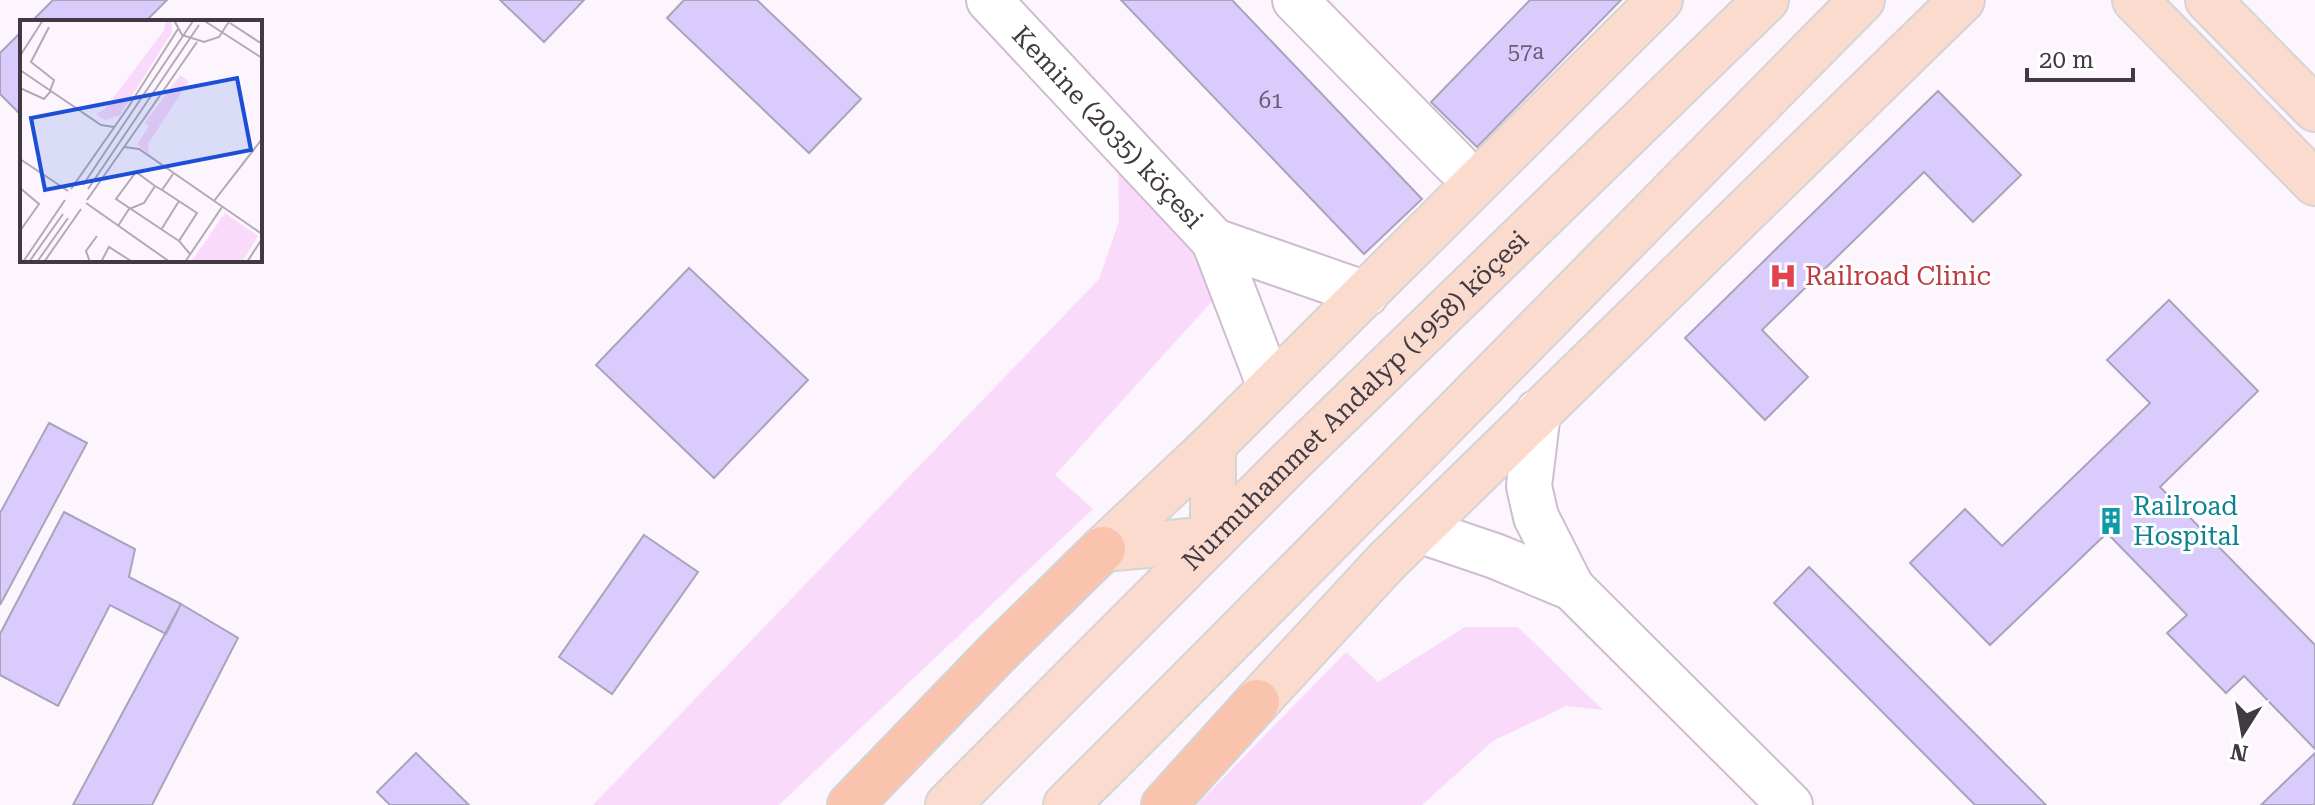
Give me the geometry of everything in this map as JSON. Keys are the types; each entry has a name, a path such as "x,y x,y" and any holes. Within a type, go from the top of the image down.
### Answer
{"highway":[{"path":"850,805 1103,549"},
{"path":"1168,801 1257,702"}],"main road":[{"path":"1103,549 1213,445 1660,0"},
{"name":"Nurmuhammet Andalyp (1958) köçesi","path":"948,805 1213,539 1766,0"},
{"path":"1066,805 1285,588 1862,0"},
{"path":"1257,702 1386,562 1962,0"},
{"path":"2208,0 2315,109"},
{"path":"2134,2 2315,183"},
{"path":"1103,549 1213,539 1213,445"},
{"path":"1285,588 1386,562"},
{"path":"1257,702 1285,588"}],"street":[{"name":"Kemine (2035) köçesi","path":"989,0 1214,241 1366,294"},
{"path":"1295,0 1456,164"},
{"path":"1214,241 1270,387"},
{"path":"1538,412 1529,486 1536,517 1572,588 1790,805"},
{"path":"1421,531 1495,556 1572,588"}],"shaded area":[{"path":"1118,168 1224,288 1055,475 1093,509 779,805 593,805 1099,279 1119,221"},
{"path":"1465,627 1518,627 1603,710 1566,706 1493,741 1422,805 1197,805 1346,652 1378,682"}],"building":[{"path":"53,0 167,0 147,20 33,20"},
{"path":"500,0 584,0 544,42"},
{"path":"684,0 757,0 861,99 809,153 667,18"},
{"path":"1121,0 1232,0 1422,199 1364,254"},
{"path":"1530,0 1621,0 1477,147 1431,102"},
{"path":"20,33 20,114 0,94 0,53"},
{"name":"Railroad Clinic","path":"1938,91 2021,175 1973,222 1924,172 1762,330 1808,377 1765,420 1685,338"},
{"path":"689,268 808,380 714,478 596,365"},
{"name":"Railroad Hospital","path":"2169,300 2258,391 2160,487 2315,645 2315,749 2244,676 2226,693 2167,633 2187,615 2107,533 1990,645 1910,563 1965,509 2002,546 2150,403 2107,360"},
{"path":"49,423 87,443 0,605 0,513"},
{"path":"64,512 135,549 129,577 181,604 166,634 110,605 58,706 0,675 0,634"},
{"path":"644,535 698,572 612,694 559,657"},
{"path":"1809,567 2046,805 1975,805 1774,603"},
{"path":"181,604 238,638 152,805 73,805"},
{"path":"416,753 469,805 390,805 377,792"},
{"path":"2315,753 2315,805 2261,805"}],"place":[{"name":"Railroad Clinic","path":"1783,276"},
{"name":"Railroad Hospital","path":"2111,521"}]}
